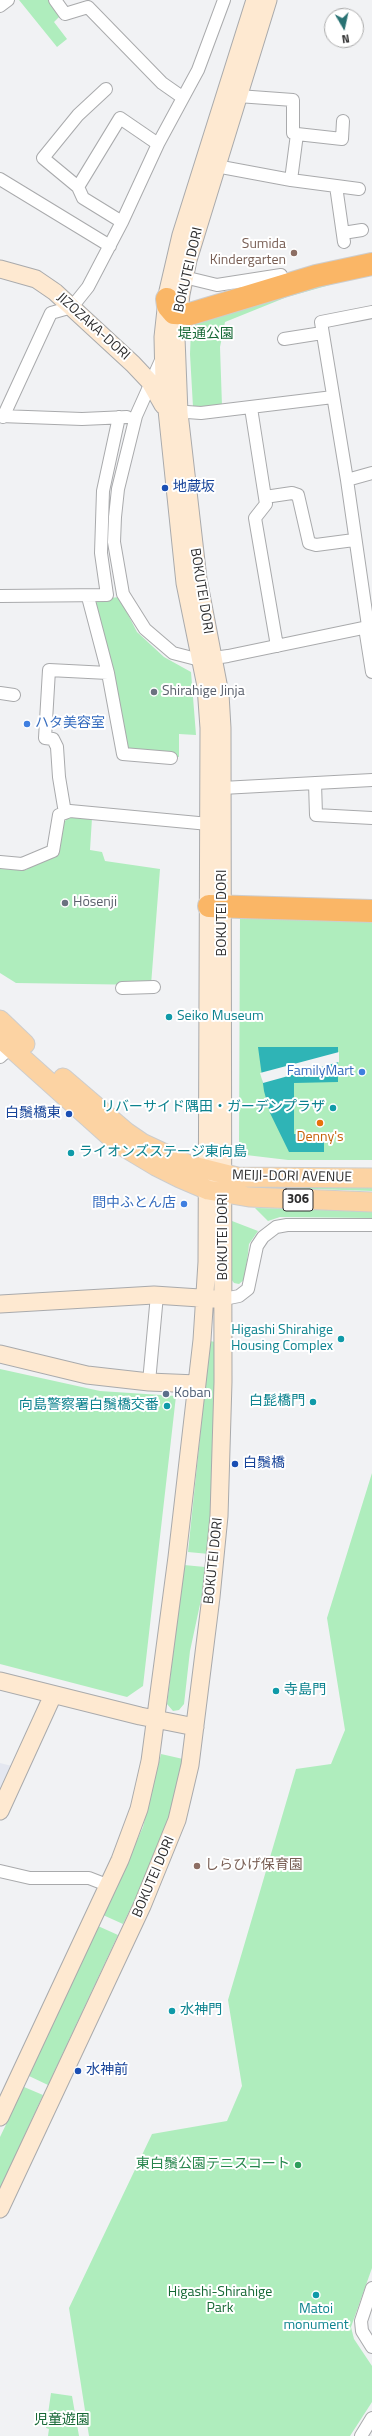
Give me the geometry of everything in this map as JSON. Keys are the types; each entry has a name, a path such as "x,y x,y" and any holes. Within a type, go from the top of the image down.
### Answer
{"highway":[{"path":"173,306 202,311 316,276 372,264"},
{"path":"216,907 372,911"}],"main road":[{"name":"BOKUTEI DORI","path":"0,2208 168,1846 185,1794 195,1727 219,1516 224,1299 216,1182 216,907 222,788 220,694 207,659 185,583 173,411 163,356 173,306 181,234 254,0"},
{"name":"BOKUTEI DORI","path":"173,411 176,356 173,306 184,277 216,166 268,0"},
{"name":"JIZOZAKA-DORI","path":"0,269 36,280 72,307 150,382 173,411"},
{"name":"BOKUTEI DORI","path":"207,659 206,686 209,728 209,824 216,907"},
{"name":"MEIJI-DORI AVENUE","path":"0,1020 93,1105 126,1132 216,1182 249,1178 372,1178"},
{"name":"MEIJI-DORI AVENUE","path":"4,1048 116,1142 156,1166 282,1199 372,1202"},
{"name":"BOKUTEI DORI","path":"0,2117 107,1885 139,1809 150,1761 156,1719 197,1384 216,1182"},
{"path":"0,1304 157,1295 224,1299"},
{"path":"0,1354 87,1375 149,1382 197,1384"},
{"path":"0,1681 53,1695 195,1727"},
{"path":"0,1811 53,1695"}],"street":[{"path":"0,6 8,0"},
{"path":"55,0 65,14 88,7 162,83 182,97"},
{"path":"136,416 1,417 51,313 72,307 88,287 110,246 158,144 182,97 198,70 221,1"},
{"path":"106,89 78,114 44,158 78,187 83,198 122,222"},
{"path":"238,96 293,100 293,133 297,134 342,139 343,121"},
{"path":"78,187 120,118 158,144"},
{"path":"291,180 297,134"},
{"path":"216,166 291,180 358,189"},
{"path":"0,179 110,246"},
{"path":"336,186 344,237 362,230"},
{"path":"184,277 217,285 281,275"},
{"path":"372,312 321,322 347,480 354,540 370,626 366,634 372,672"},
{"path":"284,339 322,333"},
{"path":"163,356 136,416 118,489 115,517 115,548 123,594 145,629 173,653 207,659 370,626"},
{"path":"173,411 201,413 333,397"},
{"path":"251,408 266,504 255,518 277,646"},
{"path":"0,596 88,597 107,595 101,553 102,491 119,417"},
{"path":"347,480 372,473"},
{"path":"265,497 292,493 298,495 309,542 316,545 354,540"},
{"path":"88,597 108,672 123,754 171,758"},
{"path":"65,813 59,777 57,748 53,739 45,738 49,670 108,672"},
{"path":"0,693 14,695"},
{"path":"222,788 372,780"},
{"path":"315,783 316,815 372,818"},
{"path":"0,862 22,864 53,851 59,816 70,811 209,824"},
{"path":"122,988 154,987"},
{"path":"224,1299 238,1296 248,1289 257,1246 263,1238 276,1227 287,1225 372,1225"},
{"path":"149,1382 157,1295"},
{"path":"0,1872 30,1878 89,1878 107,1885"},
{"path":"372,2288 361,2321 362,2331 372,2348"},
{"path":"361,2436 372,2418"}],"shaded area":[{"path":"0,1763 12,1766 0,1796"}],"green space":[{"path":"19,0 52,0 61,15 54,22 67,39 57,47"},
{"name":"堤通公園","path":"369,274 287,297 225,322 220,347 222,406 193,407 190,354 191,329 197,320 301,286"},
{"name":"Shirahige Jinja","path":"119,597 137,632 164,657 191,672 196,735 179,734 179,757 130,752 126,749 94,600"},
{"path":"72,814 92,818 90,850 102,852 105,861 160,869 151,985 16,983 0,973 0,869 26,870 37,863 59,855 64,822"},
{"path":"240,916 372,921 372,1160 288,1160 246,1155 239,1146"},
{"path":"255,1184 332,1184 372,1188 372,1191 255,1187"},
{"path":"255,1208 372,1210 372,1218 280,1217 268,1221"},
{"path":"232,1221 258,1231 249,1244 245,1279 239,1284 234,1283 231,1279"},
{"path":"210,1341 215,1342 214,1502 209,1554 188,1552"},
{"path":"0,1369 100,1391 176,1396 143,1686 127,1697 0,1664"},
{"name":"Higashi-Shirahige Park","path":"372,1473 372,2268 351,2327 354,2339 372,2366 372,2402 350,2436 89,2436 69,2308 152,2134 227,2121 242,2086 228,2000 296,1769 331,1764 345,1730 327,1618"},
{"path":"184,1565 205,1567 202,1595 190,1651 184,1704 179,1710 173,1711 167,1704"},
{"path":"161,1754 183,1759 167,1823 144,1881 123,1924 103,1915 143,1827"},
{"path":"98,1926 118,1935 48,2085 29,2076"},
{"path":"24,2087 43,2095 0,2189 0,2137"},
{"name":"児童遊園","path":"51,2393 72,2396 79,2436 48,2436 49,2429 46,2428"}],"water":[{"path":"258,1047 338,1047 338,1082 294,1083 294,1134 324,1135 324,1152 289,1152 270,1113 264,1091"}],"pier":[{"path":"339,1052 339,1062 263,1083 260,1073"}],"place":[{"name":"Sumida Kindergarten","path":"294,253"},
{"name":"地蔵坂","path":"165,488"},
{"name":"Shirahige Jinja","path":"154,692"},
{"name":"ハタ美容室","path":"27,724"},
{"name":"Hōsenji","path":"65,903"},
{"name":"Seiko Museum","path":"169,1017"},
{"name":"FamilyMart","path":"362,1072"},
{"name":"リバーサイド隅田・ガーデンプラザ","path":"333,1108"},
{"name":"白鬚橋東","path":"69,1114"},
{"name":"Denny's","path":"320,1123"},
{"name":"ライオンズステージ東向島","path":"71,1153"},
{"name":"間中ふとん店","path":"184,1204"},
{"name":"Higashi Shirahige Housing Complex","path":"341,1339"},
{"name":"Koban","path":"166,1394"},
{"name":"白髭橋門","path":"313,1402"},
{"name":"向島警察署白鬚橋交番","path":"167,1406"},
{"name":"白鬚橋","path":"235,1464"},
{"name":"寺島門","path":"276,1691"},
{"name":"しらひげ保育園","path":"197,1866"},
{"name":"水神門","path":"172,2011"},
{"name":"水神前","path":"78,2071"},
{"name":"東白鬚公園テニスコート","path":"298,2165"},
{"name":"Matoi monument","path":"316,2295"}]}
